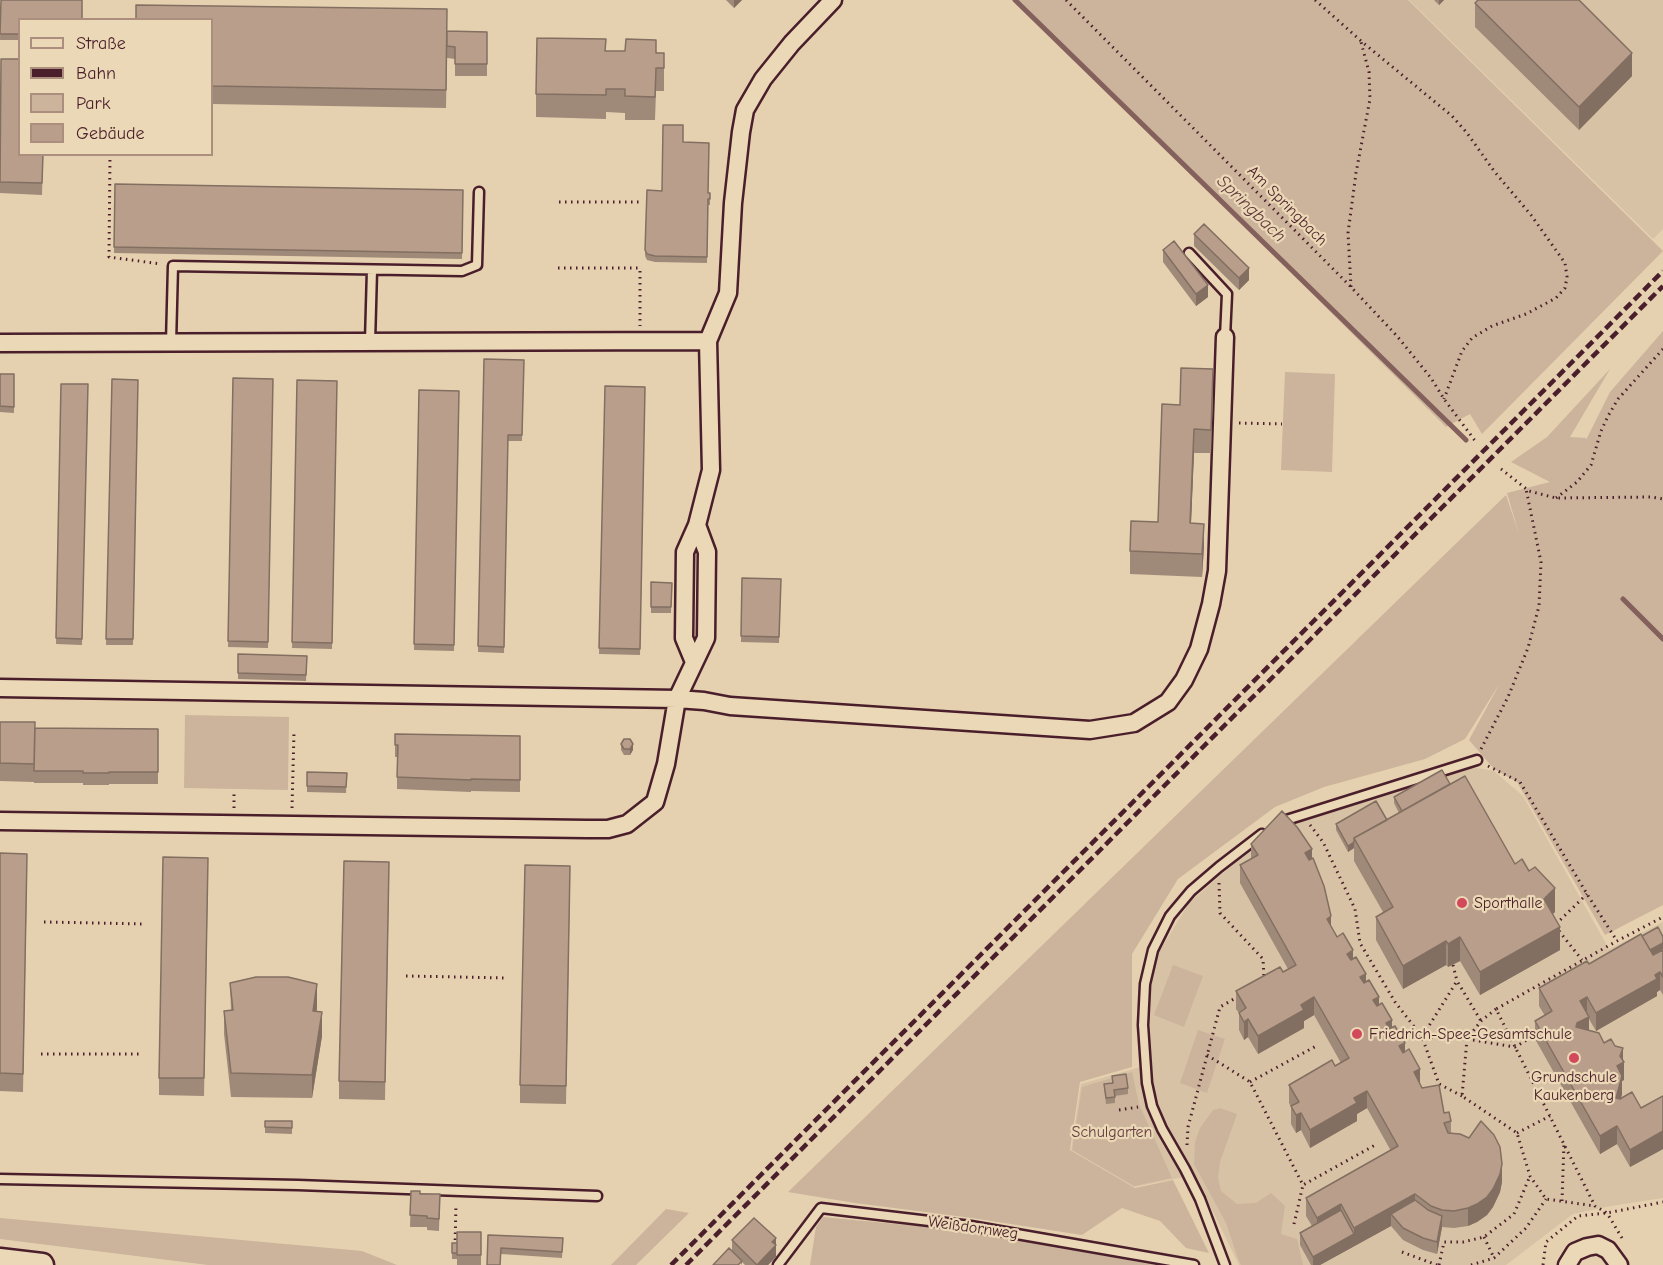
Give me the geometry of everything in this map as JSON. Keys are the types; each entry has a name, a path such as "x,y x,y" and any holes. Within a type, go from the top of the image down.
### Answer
{"main road":[{"path":"0,1260 42,1265"}],"street":[{"path":"0,821 587,830 608,829 627,824 655,802 666,764 677,699 706,638 707,552 697,525 711,470 708,341 728,293 733,203 745,110 763,79 833,0"},
{"path":"0,688 677,699 730,706 1090,730 1134,723 1168,702 1184,680 1199,649 1211,604 1217,572 1225,337"},
{"path":"0,343 708,341"},
{"path":"1567,1265 1575,1252 1598,1245 1608,1250 1620,1265"}],"lane":[{"path":"171,343 173,266 462,271 477,265 479,192"},
{"path":"1189,253 1227,294 1225,337"},
{"path":"370,342 372,270"},
{"path":"1225,1265 1200,1199 1152,1107 1147,1083 1143,1025 1146,984 1153,950 1170,916 1191,891 1278,822 1477,760"},
{"path":"0,1179 286,1185 597,1196"},
{"name":"Weißdornweg","path":"778,1265 821,1208 971,1226 1194,1265"}],"path":[{"name":"Am Springbach","path":"1066,0 1397,336 1431,378 1476,442"},
{"path":"1315,0 1452,116 1531,215 1564,263 1567,277 1565,288 1556,297 1526,314 1492,326 1472,338 1462,351 1444,399"},
{"path":"1351,287 1348,233 1356,173 1370,99 1369,72 1361,41"},
{"path":"110,156 109,257 173,266"},
{"path":"559,202 641,202"},
{"path":"558,268 640,269 641,341"},
{"path":"1556,498 1576,482 1591,465 1604,424 1618,399 1663,349"},
{"path":"1222,423 1282,424"},
{"path":"1501,469 1526,489 1556,498 1652,497 1663,499"},
{"path":"1526,489 1542,562 1539,606 1528,648 1477,760 1520,782 1617,940"},
{"path":"292,825 294,732"},
{"path":"1301,814 1323,842 1355,909 1360,943 1395,1002 1422,1037 1439,1084 1462,1096 1517,1133 1530,1176 1546,1199 1595,1206 1607,1213"},
{"path":"1219,867 1220,913 1263,959 1265,980"},
{"path":"1582,960 1554,925 1587,894"},
{"path":"1462,1096 1467,1039 1481,1021 1496,1009 1617,940 1663,917"},
{"path":"44,922 146,924"},
{"path":"1453,965 1457,981 1481,1021"},
{"path":"406,976 507,978"},
{"path":"1422,1037 1457,981"},
{"path":"1185,1169 1188,1127 1220,1007 1247,991"},
{"path":"1496,1009 1595,1206"},
{"path":"1422,1037 1467,1039 1515,1047 1542,1032"},
{"path":"1250,1082 1318,1045"},
{"path":"41,1054 143,1054"},
{"path":"1207,1055 1250,1082 1303,1185 1294,1224"},
{"path":"1119,1110 1152,1107"},
{"path":"1517,1133 1550,1115"},
{"path":"1562,1201 1564,1142"},
{"path":"1303,1185 1377,1144"},
{"path":"1402,1252 1438,1265 1444,1242 1463,1242 1484,1237 1514,1214 1530,1176"},
{"path":"455,1249 456,1190"},
{"path":"1471,1265 1494,1258 1526,1228 1546,1199"},
{"path":"1543,1265 1546,1242 1578,1216 1663,1202"},
{"path":"1484,1237 1494,1258"}],"shaded area":[{"path":"1409,0 1663,0 1663,229 1653,239"},
{"path":"1465,766 1494,771 1523,796 1609,949 1663,922 1663,1198 1573,1214 1506,1265 1239,1265 1195,1175 1134,1187 1071,1150 1081,1084 1151,1064 1149,1011 1153,962 1189,903 1279,824"}],"green space":[{"path":"1017,0 1408,0 1663,251 1482,434 1470,414 1446,427"},
{"path":"1663,331 1663,905 1605,935 1517,782 1494,769 1469,740 1500,683 1465,739 1425,759 1324,787 1275,807 1178,879 1132,954 1132,1067 1080,1082 1070,1150 1135,1188 1173,1180 1209,1253 1186,1248 1160,1221 1122,1208 1082,1235 788,1192 1506,495 1519,534 1507,493 1550,482 1511,462 1547,437 1610,369 1570,437 1586,438 1586,440 1610,392"},
{"path":"1285,372 1335,374 1332,472 1281,470"},
{"path":"185,715 289,717 288,790 184,788"},
{"path":"1173,965 1203,976 1184,1027 1154,1015"},
{"path":"1198,1030 1225,1039 1207,1093 1180,1083"},
{"name":"Schulgarten","path":"1132,1072 1139,1104 1172,1178 1134,1186 1072,1150 1082,1087"},
{"path":"1220,1108 1237,1114 1220,1162 1218,1178 1221,1191 1237,1204 1256,1203 1271,1193 1285,1206 1281,1234 1297,1239 1303,1265 1241,1265 1226,1223 1194,1164 1195,1142 1200,1128 1213,1110"},
{"path":"666,1209 689,1213 636,1265 611,1265"},
{"path":"823,1217 970,1231 1155,1265 810,1265 816,1227"},
{"path":"0,1218 362,1251 397,1265 208,1265 0,1239"}],"building":[{"path":"1,0 82,0 82,18 18,18 18,34 0,34"},
{"path":"1478,0 1579,0 1632,53 1579,107 1475,3"},
{"path":"136,5 447,9 446,90 213,86 213,18 136,18"},
{"path":"447,31 487,32 487,64 455,64 455,47 447,46"},
{"path":"537,38 606,39 605,51 625,51 626,39 656,40 656,53 664,53 664,68 656,68 655,97 625,96 625,89 606,89 606,95 536,94"},
{"path":"1,59 18,59 18,156 43,156 42,183 0,182"},
{"path":"663,125 683,125 683,142 709,143 708,193 710,193 710,199 708,199 707,257 655,256 647,254 645,250 647,190 662,191"},
{"path":"115,184 463,190 462,253 114,247"},
{"path":"1204,224 1249,268 1239,278 1194,234"},
{"path":"1174,241 1208,285 1196,294 1163,250"},
{"path":"484,359 524,360 522,435 508,435 504,647 478,646"},
{"path":"1181,368 1213,369 1211,430 1194,429 1190,523 1204,524 1202,554 1130,551 1131,521 1158,522 1162,404 1180,405"},
{"path":"0,374 14,374 14,407 0,406"},
{"path":"233,378 273,379 268,642 228,641"},
{"path":"112,379 138,380 133,639 106,639"},
{"path":"297,380 337,381 332,643 292,642"},
{"path":"61,384 88,384 82,639 56,638"},
{"path":"605,386 645,387 640,649 599,648"},
{"path":"419,390 459,391 454,645 414,644"},
{"path":"742,578 781,579 779,637 741,636"},
{"path":"651,582 672,583 671,607 651,607"},
{"path":"238,654 307,656 306,675 238,673"},
{"path":"0,722 35,722 34,764 0,763"},
{"path":"35,728 158,729 158,772 34,771"},
{"path":"395,734 520,736 520,780 397,777 398,745 395,745"},
{"path":"624,739 630,739 633,744 630,749 624,749 621,744"},
{"path":"1442,770 1450,784 1402,811 1394,797"},
{"path":"307,772 347,773 346,787 307,786"},
{"name":"Sporthalle","path":"1465,776 1515,864 1522,859 1529,871 1535,867 1555,888 1544,899 1560,927 1480,972 1460,937 1448,944 1446,941 1403,966 1376,917 1393,907 1354,838"},
{"path":"1376,801 1387,820 1354,838 1354,842 1348,846 1336,824"},
{"name":"Friedrich-Spee-Gesamtschule","path":"1282,811 1297,827 1312,849 1305,853 1309,860 1313,858 1324,886 1331,916 1327,919 1337,937 1343,933 1353,950 1347,954 1351,960 1356,957 1366,974 1360,977 1364,983 1369,980 1379,997 1373,1000 1377,1006 1382,1003 1392,1020 1386,1023 1389,1029 1395,1026 1405,1043 1399,1046 1403,1053 1409,1049 1420,1069 1414,1072 1422,1088 1439,1085 1444,1113 1449,1112 1451,1121 1444,1123 1448,1133 1460,1134 1469,1138 1481,1121 1494,1135 1500,1147 1502,1164 1500,1174 1487,1197 1477,1204 1454,1211 1442,1210 1431,1206 1415,1194 1354,1228 1341,1204 1317,1218 1306,1198 1398,1146 1367,1091 1354,1098 1357,1103 1310,1130 1301,1113 1296,1115 1291,1106 1299,1102 1289,1085 1332,1060 1335,1066 1349,1058 1314,997 1301,1005 1304,1010 1258,1036 1248,1019 1244,1022 1239,1013 1246,1008 1236,991 1280,967 1283,972 1296,965 1240,865 1258,855 1251,844"},
{"path":"0,853 27,854 23,1074 0,1073"},
{"path":"163,857 208,858 204,1078 159,1078"},
{"path":"344,861 389,862 385,1082 339,1081"},
{"path":"525,865 570,866 566,1086 520,1085"},
{"path":"1658,927 1663,943 1650,950 1642,936"},
{"name":"Grundschule Kaukenberg","path":"1641,934 1653,955 1663,950 1663,977 1660,972 1655,975 1657,979 1596,1013 1587,997 1580,1001 1589,1017 1577,1023 1576,1027 1599,1033 1604,1043 1611,1039 1615,1046 1623,1048 1620,1056 1624,1062 1617,1066 1622,1076 1616,1098 1620,1099 1632,1092 1641,1108 1663,1096 1663,1131 1630,1150 1617,1126 1600,1136 1535,1021 1552,1011 1539,988 1587,961 1589,964"},
{"path":"256,977 288,977 317,984 313,1011 322,1012 312,1075 231,1073 224,1011 233,1010 230,983"},
{"path":"1126,1074 1128,1088 1114,1090 1115,1097 1106,1098 1104,1084 1113,1083 1112,1076"},
{"path":"265,1121 292,1121 292,1128 265,1127"},
{"path":"411,1191 420,1191 420,1194 440,1194 439,1219 410,1215"},
{"path":"1415,1200 1428,1210 1442,1216 1437,1242 1403,1228 1391,1214"},
{"path":"1341,1210 1354,1234 1313,1257 1300,1233"},
{"path":"754,1218 776,1238 772,1242 776,1245 757,1265 732,1240"},
{"path":"457,1232 481,1232 481,1255 457,1255"},
{"path":"488,1235 563,1238 562,1252 501,1248 500,1265 487,1265"},
{"path":"452,1243 457,1243 457,1253 452,1253"},
{"path":"729,1248 742,1261 738,1265 713,1265"}],"waterway":[{"name":"Springbach","path":"1015,0 1466,440"},
{"name":"Springbach","path":"1623,599 1663,639"}],"railway":[{"path":"671,1265 1663,271"},
{"path":"686,1265 1663,286"}],"place":[{"name":"Sporthalle","path":"1462,903"},
{"name":"Friedrich-Spee-Gesamtschule","path":"1357,1034"},
{"name":"Grundschule Kaukenberg","path":"1574,1058"}]}
